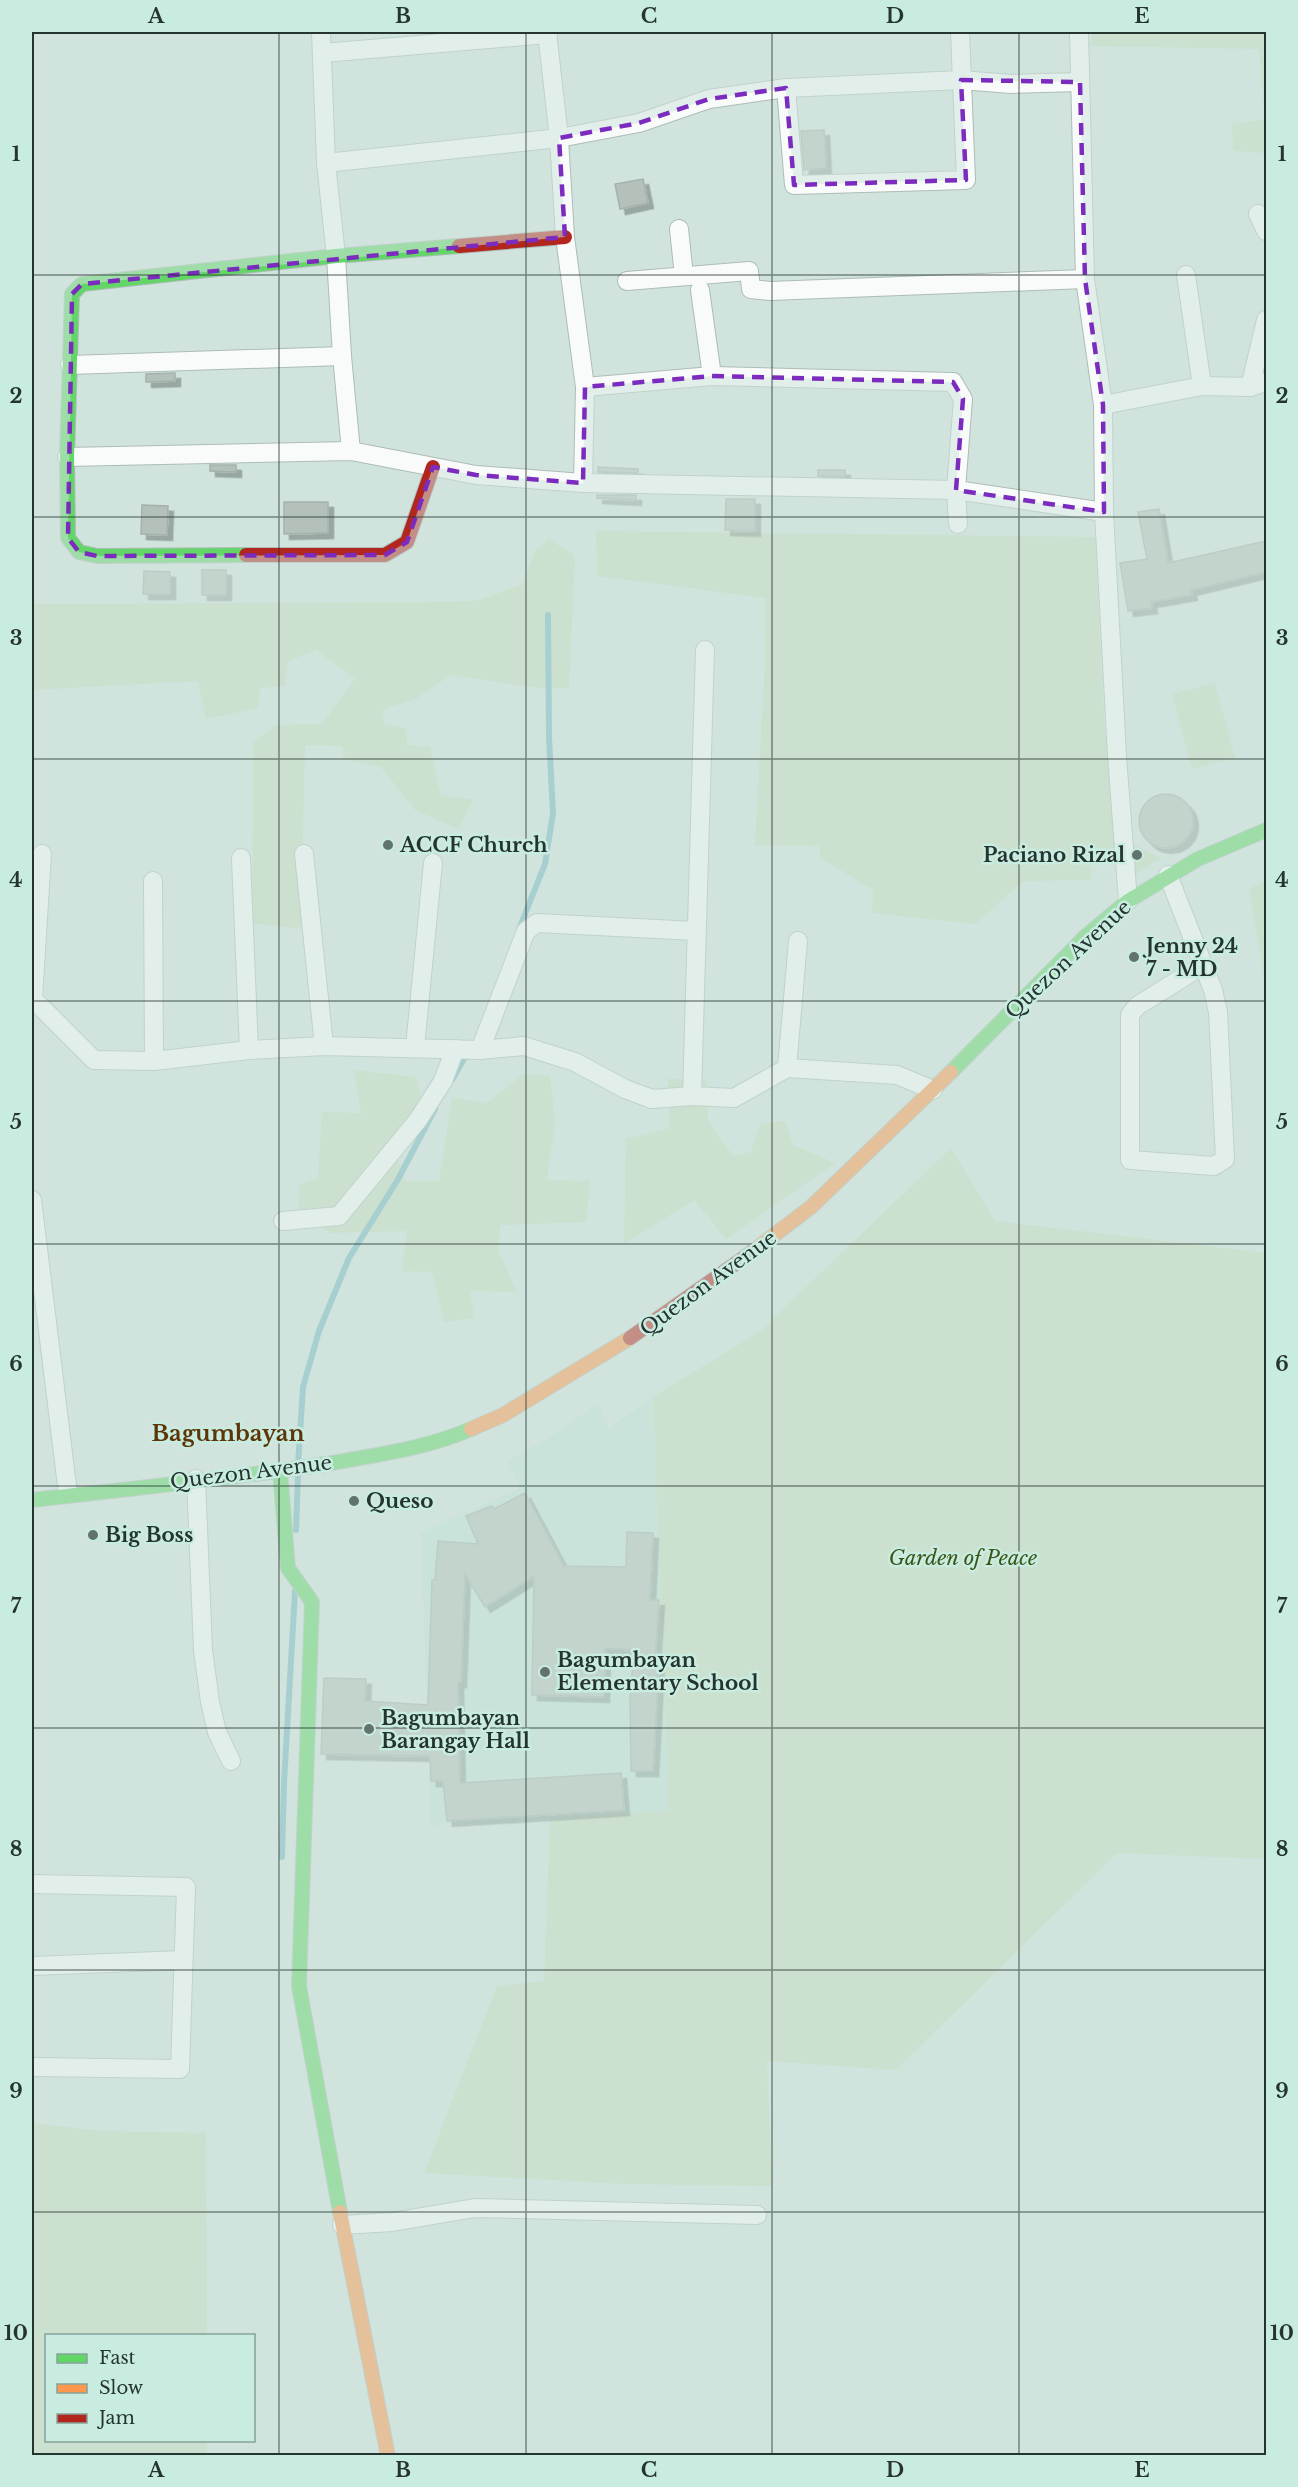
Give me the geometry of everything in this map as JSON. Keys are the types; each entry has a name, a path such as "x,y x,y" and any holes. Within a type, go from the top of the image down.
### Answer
{"street":[{"path":"321,32 326,163 336,256 351,451"},
{"path":"786,88 795,185 966,180 960,32"},
{"path":"1079,32 1085,279 1103,405 1104,512 1117,756 1128,901"},
{"path":"323,53 547,33 559,138 566,237 585,387 583,483"},
{"path":"326,163 559,138 639,123 709,99 786,88 961,80 1011,84 1080,82"},
{"path":"1258,214 1266,231"},
{"path":"680,230 684,276"},
{"path":"433,467 407,542 385,555 97,556 79,552 68,538 67,457 72,294 82,284 336,256 566,237"},
{"path":"627,281 749,272 751,289 770,291 1085,279"},
{"path":"1186,275 1202,386"},
{"path":"700,290 712,376"},
{"path":"1103,405 1202,386 1258,385 1266,320"},
{"path":"70,364 342,356"},
{"path":"585,387 712,376 953,382 963,399 956,490 958,524"},
{"path":"67,457 351,451 476,475 583,483 956,490 1104,512"},
{"path":"692,1096 705,650"},
{"name":"Quezon Avenue","path":"32,1500 196,1479 280,1471 396,1452 453,1437 520,1405 643,1330 731,1269 811,1207 933,1090 1086,936 1128,901 1198,859 1266,830"},
{"path":"42,854 32,999 94,1060 154,1061 249,1050 324,1046 480,1050 524,1046 575,1062 625,1089 652,1099 692,1096 734,1098 787,1068 897,1075 933,1090"},
{"path":"304,854 324,1046"},
{"path":"241,858 249,1050"},
{"path":"415,1047 433,863"},
{"path":"1168,875 1213,990 1218,1012 1225,1159 1214,1166 1131,1160 1130,1015 1137,1006 1203,965"},
{"path":"153,881 154,1061"},
{"path":"480,1050 526,931 537,923 696,931"},
{"path":"787,1068 798,941"},
{"path":"283,1221 339,1216 418,1120 443,1081 455,1049"},
{"path":"32,1210 68,1494"},
{"path":"280,1471 288,1568 312,1602 299,1986 342,2225 388,2456"},
{"path":"196,1479 203,1650 210,1702 217,1732 231,1761"},
{"path":"32,1884 186,1887 180,2069 32,2067"},
{"path":"32,1966 183,1960"},
{"path":"342,2225 392,2222 475,2208 757,2216"}],"highlighted area":[{"path":"961,80 1080,82 1085,279 1103,405 1104,512 956,490 963,399 953,382 712,376 585,387 583,483 476,475 433,467 407,542 385,555 97,556 79,552 68,538 72,294 82,284 565,237 559,138 639,123 709,99 786,88 794,185 966,180"}],"shaded area":[{"name":"Bagumbayan Elementary School","path":"653,1397 669,1811 550,1820 431,1825 421,1533 520,1488 508,1461 550,1437 598,1403 608,1429"}],"green space":[{"path":"1092,32 1266,32 1266,153 1233,151 1232,124 1265,119 1259,49 1091,46"},
{"path":"596,531 1095,537 1105,736 1109,741 1117,850 1091,848 1091,880 1023,881 976,924 872,913 873,890 821,858 819,846 755,845 766,598 597,576"},
{"path":"549,539 575,556 569,688 538,688 450,675 416,699 383,709 384,724 406,728 407,745 430,747 441,796 473,799 459,829 415,810 381,767 344,759 342,746 305,745 301,929 252,923 253,743 276,725 322,724 355,679 316,650 288,661 285,686 260,688 258,708 206,719 198,681 32,690 32,604 479,600 523,584 534,552"},
{"path":"1215,683 1235,758 1192,769 1172,694"},
{"path":"1134,845 1161,858 1135,875"},
{"path":"1266,881 1266,986 1249,889"},
{"path":"354,1070 416,1077 423,1106 398,1158 405,1181 439,1181 452,1097 486,1104 523,1074 550,1076 555,1122 547,1180 590,1181 586,1222 500,1225 499,1253 517,1292 470,1291 474,1318 444,1322 432,1272 402,1271 407,1231 330,1233 298,1209 299,1185 318,1178 322,1112 361,1113"},
{"path":"668,1079 706,1079 708,1121 733,1156 751,1152 760,1124 785,1121 793,1145 835,1163 726,1239 694,1200 624,1244 626,1139 670,1128"},
{"name":"Garden of Peace","path":"951,1148 995,1221 1266,1253 1266,1859 1117,1853 896,2070 767,2061 772,2186 624,2184 424,2173 497,1986 544,1981 550,1820 669,1811 653,1397 759,1332"},
{"path":"32,2123 102,2131 206,2133 207,2334 45,2334 45,2442 207,2442 207,2455 32,2455"}],"building":[{"path":"824,130 826,168 804,170 801,131"},
{"path":"643,179 648,203 620,209 615,184"},
{"path":"175,373 175,381 146,382 146,374"},
{"path":"210,465 236,465 236,472 210,471"},
{"path":"598,467 638,469 638,473 598,472"},
{"path":"818,470 845,470 845,477 818,476"},
{"path":"597,495 636,495 636,500 597,498"},
{"path":"726,499 755,499 755,531 725,530"},
{"path":"284,502 328,502 328,533 284,534"},
{"path":"142,505 168,506 167,535 141,534"},
{"path":"1159,509 1168,563 1266,541 1266,572 1191,590 1192,595 1151,602 1152,608 1128,611 1120,563 1147,559 1138,512"},
{"path":"202,570 226,570 226,595 202,595"},
{"path":"144,571 170,572 170,594 143,594"},
{"path":"1166,794 1185,802 1193,821 1185,840 1166,848 1147,840 1139,821 1147,802"},
{"path":"525,1493 564,1566 626,1567 627,1532 653,1533 650,1600 659,1600 655,1660 659,1661 653,1771 631,1771 630,1698 634,1650 605,1648 604,1697 532,1695 534,1576 485,1607 465,1574 461,1682 458,1682 460,1783 621,1773 624,1810 447,1821 443,1781 431,1781 430,1756 321,1754 324,1678 366,1679 365,1701 428,1705 432,1580 435,1580 438,1541 478,1544 466,1516 492,1506 494,1509"}],"waterway":[{"path":"519,929 545,864 553,813 549,737 548,615"},
{"path":"452,1080 468,1052"},
{"path":"298,1464 303,1387 319,1331 349,1258 397,1181 435,1109"},
{"path":"296,1530 298,1474"},
{"path":"282,1857 295,1591"}],"traffic: fast":[{"path":"246,555 97,556 79,552 68,538 67,457 72,294 82,284 336,256 459,246"},
{"path":"951,1072 1086,936 1128,901 1198,859 1266,830"},
{"path":"32,1500 326,1464 436,1442 471,1429"},
{"path":"280,1471 288,1568 312,1602 299,1986 340,2212"}],"traffic: slow":[{"path":"752,1252 811,1207 951,1072"},
{"path":"471,1429 503,1415 630,1338"},
{"path":"340,2212 388,2456"}],"traffic: jam":[{"path":"459,246 565,237"},
{"path":"246,555 385,555 407,542 433,467"},
{"path":"630,1338 752,1252"}],"place":[{"name":"ACCF Church","path":"388,845"},
{"name":"Paciano Rizal","path":"1137,855"},
{"name":"Jenny 24 7 - MD","path":"1134,957"},
{"name":"Queso","path":"354,1501"},
{"name":"Big Boss","path":"93,1535"},
{"name":"Bagumbayan Elementary School","path":"545,1672"},
{"name":"Bagumbayan Barangay Hall","path":"369,1729"}],"district":[{"name":"Bagumbayan","path":"228,1433"}]}
